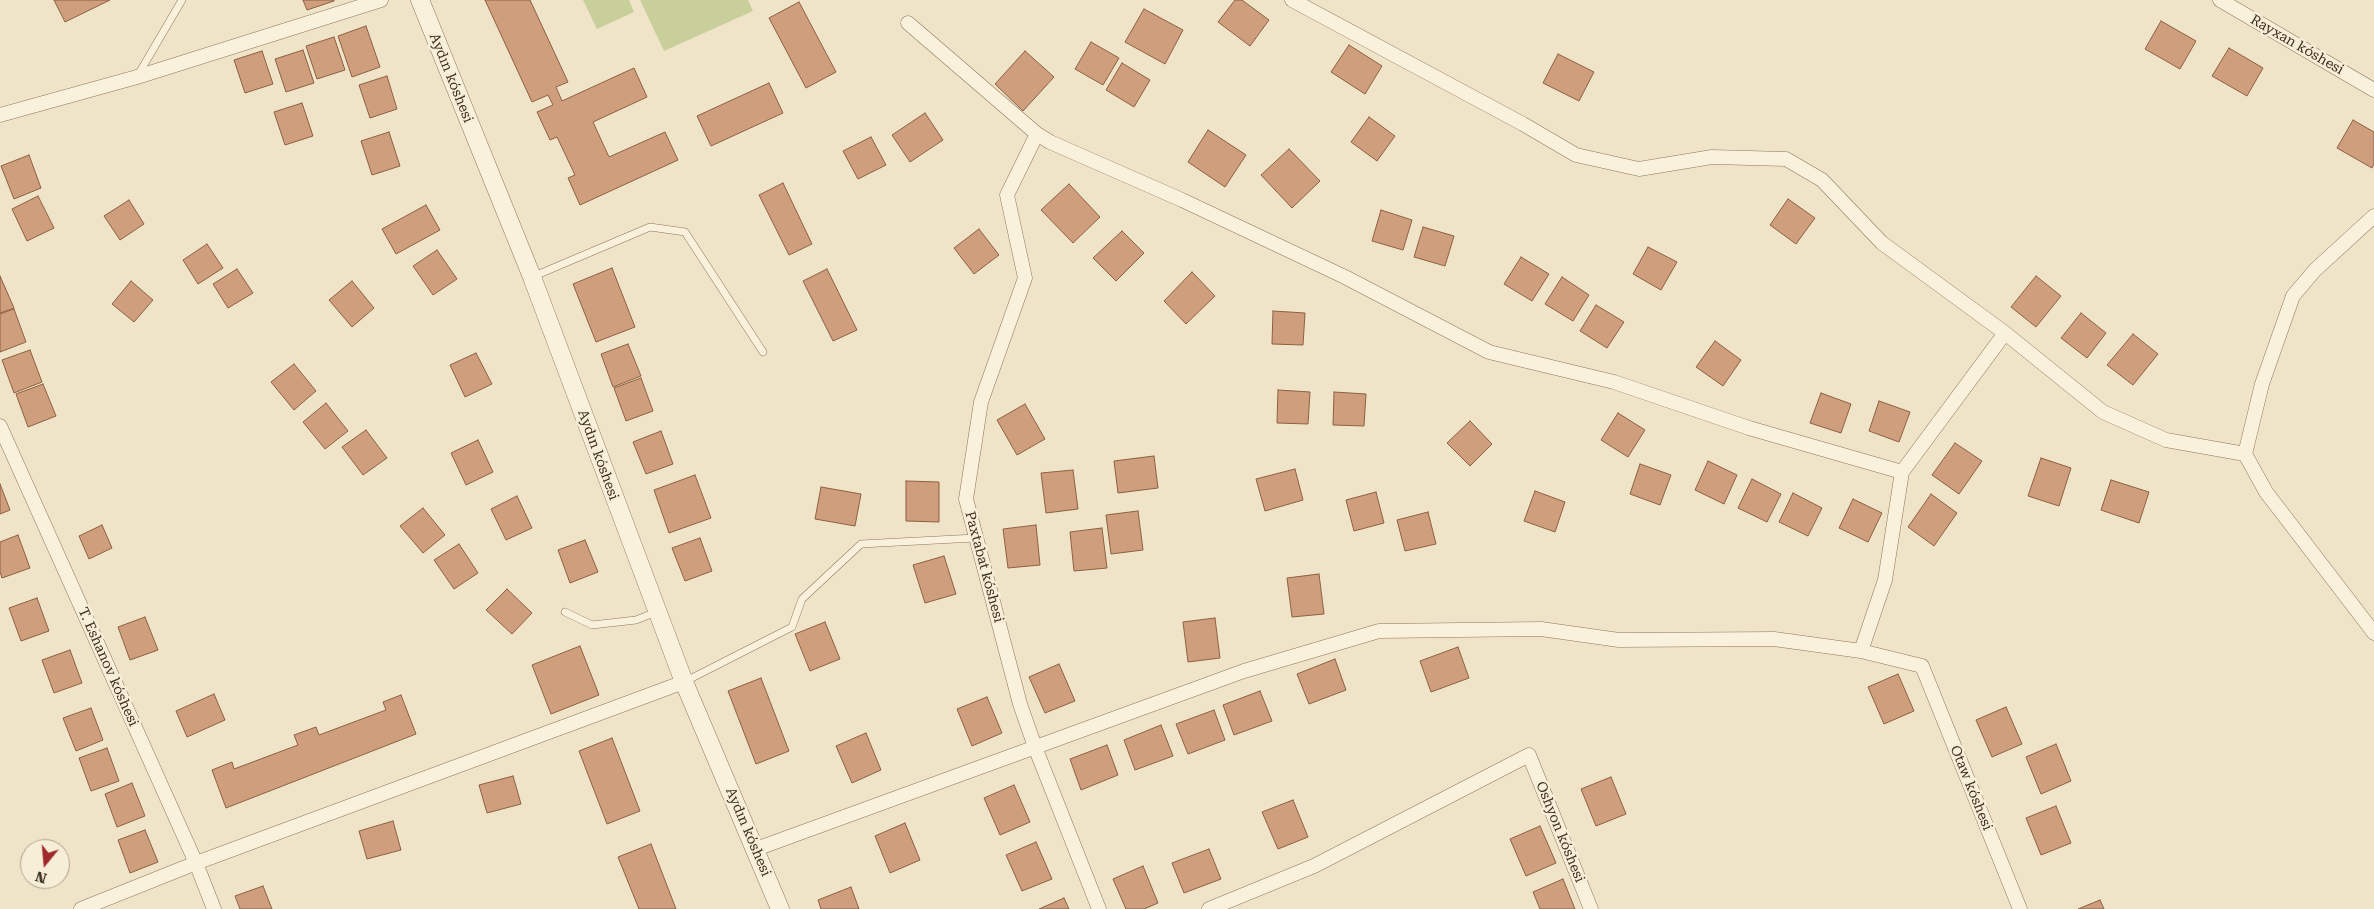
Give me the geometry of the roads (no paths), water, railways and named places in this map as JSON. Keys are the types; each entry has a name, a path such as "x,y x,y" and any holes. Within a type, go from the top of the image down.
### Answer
{"street":[{"path":"0,115 137,77 381,0"},
{"name":"Aydın kóshesi","path":"420,0 532,277 684,682 780,909"},
{"path":"1292,0 1523,124 1576,155 1639,169 1712,157 1786,160 1822,180 1882,244 2004,333 2103,412 2166,440 2245,454"},
{"name":"Rayxan kóshesi","path":"2220,0 2374,90"},
{"path":"908,23 1037,134 1345,277 1489,352 1614,382 1749,428 1902,472"},
{"name":"Paxtabat kóshesi","path":"1037,134 1007,195 1025,278 981,402 966,499 1020,704 1099,909"},
{"path":"2374,216 2315,270 2293,296 2262,384 2245,454 2266,492 2374,633"},
{"path":"756,849 1244,670 1379,631 1541,629 1619,640 1774,639 1861,651 1885,580 1902,472 2004,333"},
{"name":"T. Eshanov kóshesi","path":"0,426 196,863 214,909"},
{"name":"Otaw kóshesi","path":"1861,651 1922,666 2020,909"},
{"path":"80,909 196,863 684,682"},
{"name":"Oshyon kóshesi","path":"1209,909 1314,866 1529,756 1591,909"}],"lane":[{"path":"137,77 182,0"},
{"path":"532,277 650,227 685,232 763,352"},
{"path":"684,682 792,627 802,599 861,544 976,538"},
{"path":"565,612 592,625 636,620 657,612"}]}
